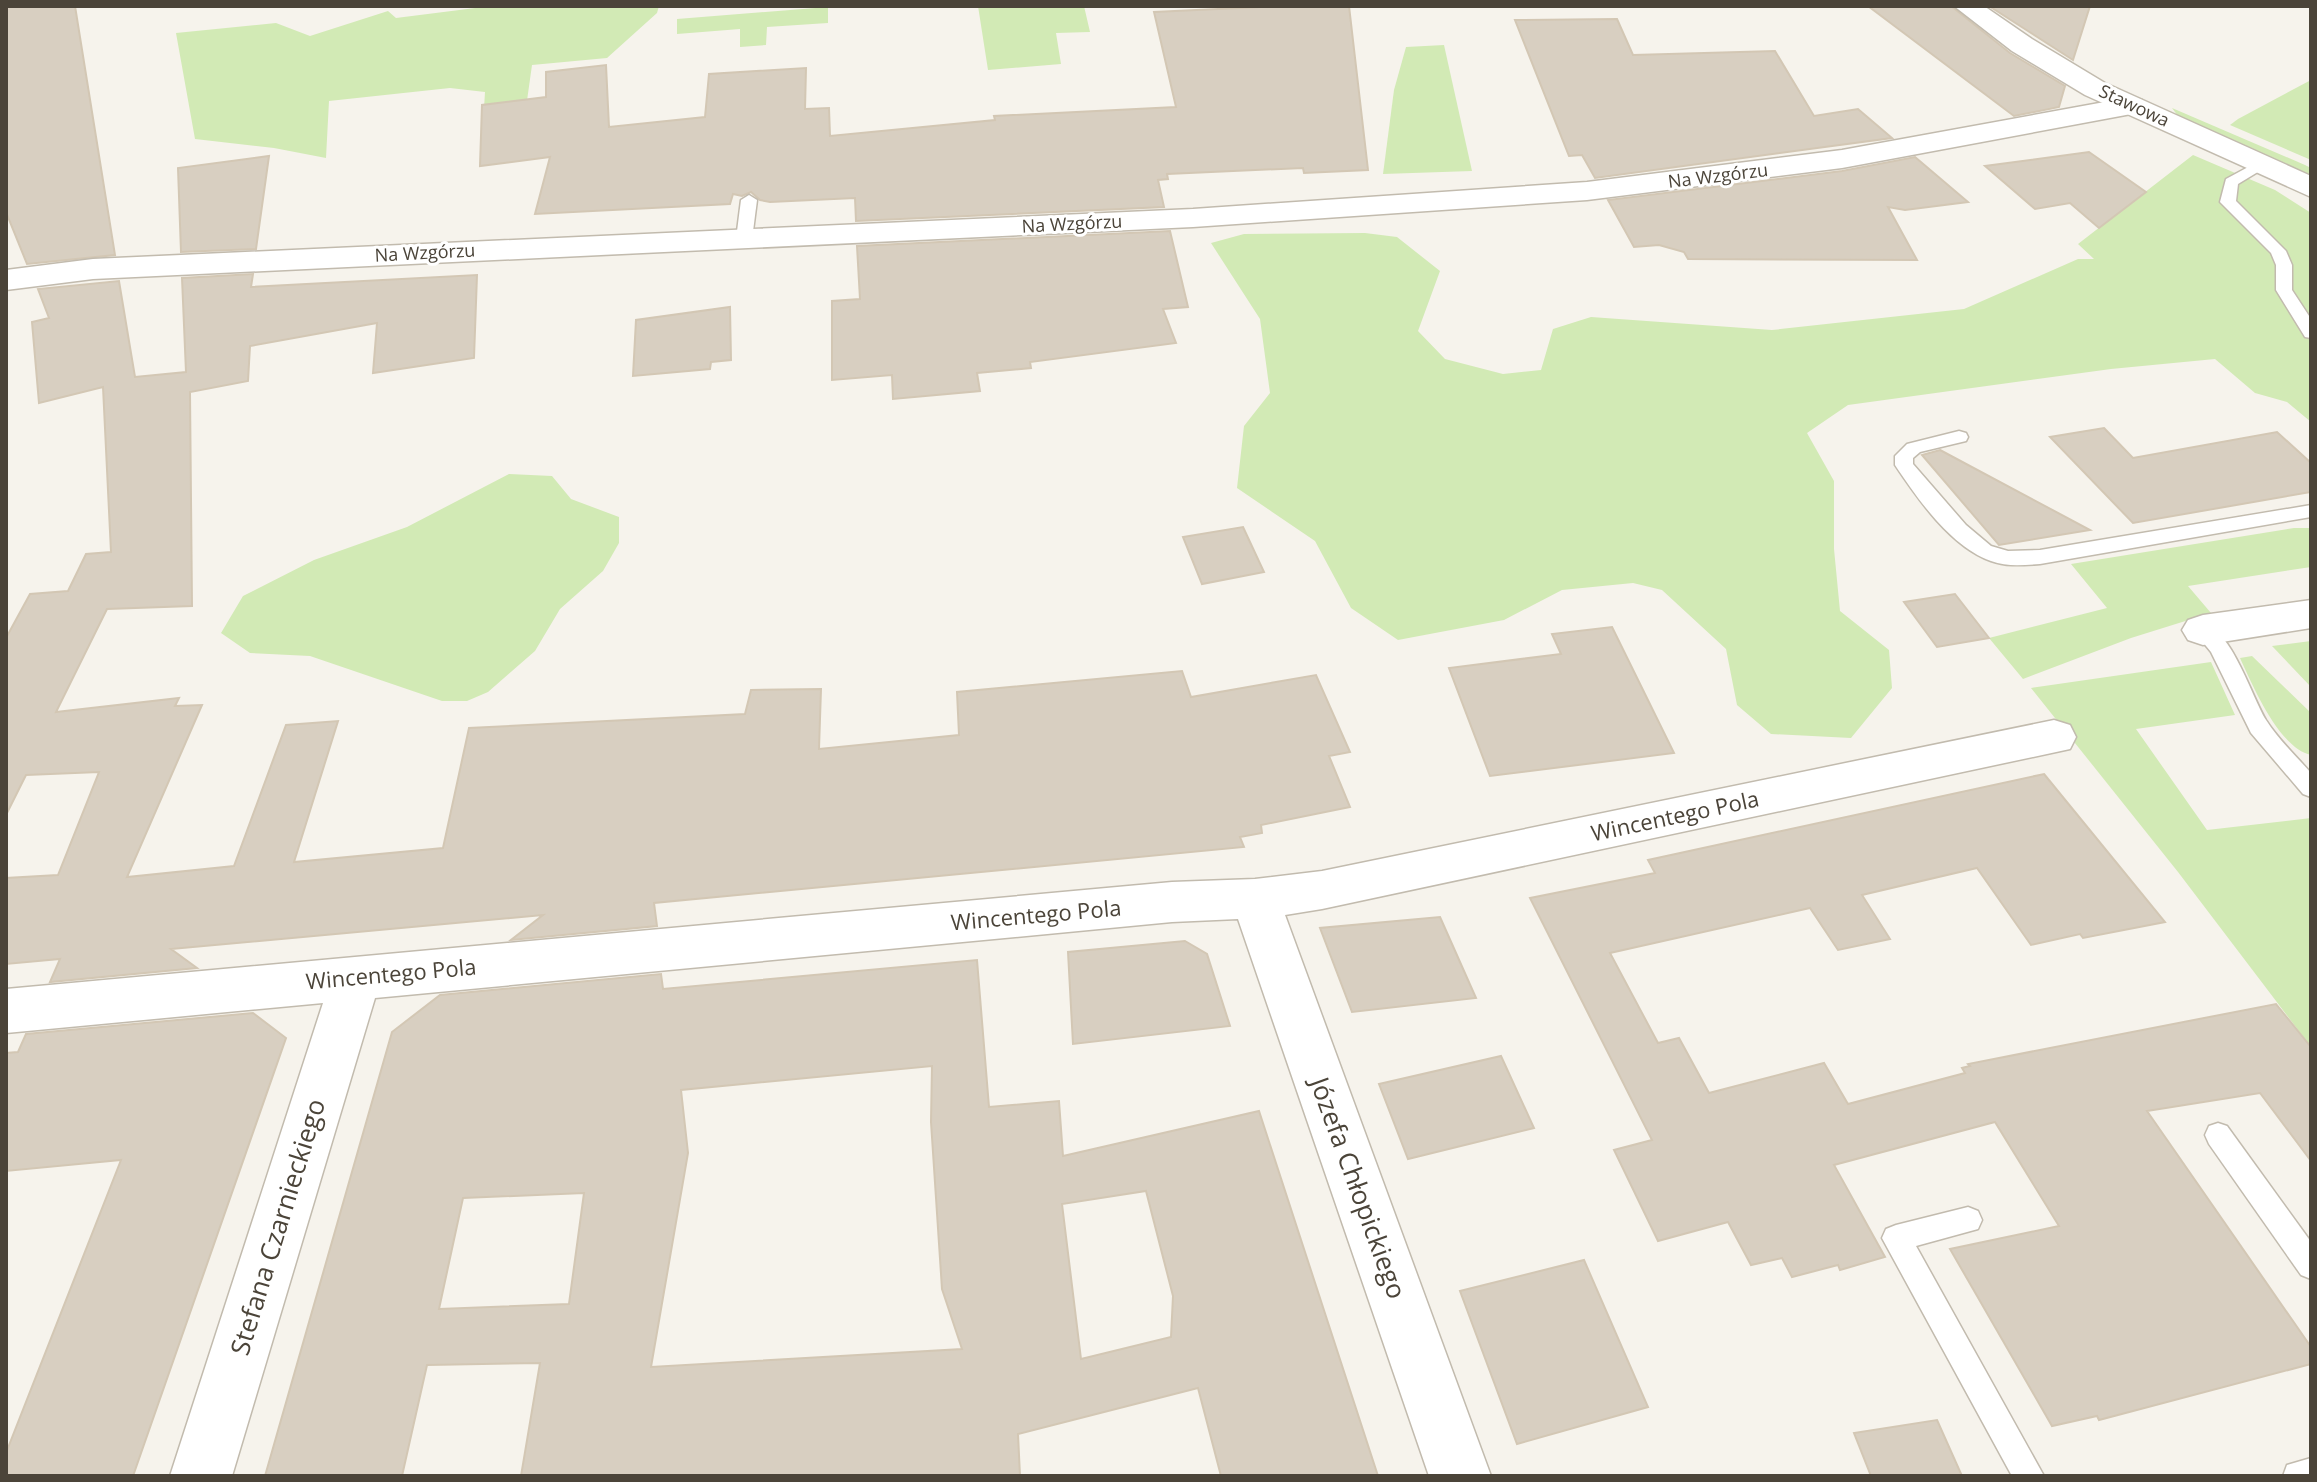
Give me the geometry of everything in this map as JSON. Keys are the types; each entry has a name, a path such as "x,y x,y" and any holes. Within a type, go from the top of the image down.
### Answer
{"street":[{"name":"Stawowa","path":"1967,6 2041,57 2132,106 2311,188"},
{"name":"Na Wzgórzu","path":"6,280 93,269 1193,218 1587,191 1794,167 2132,106"},
{"path":"2203,630 2311,614"},
{"name":"Wincentego Pola","path":"6,1011 1172,902 1255,899 1322,890 2054,737"},
{"name":"Józefa Chłopickiego","path":"1255,899 1460,1476"},
{"name":"Stefana Czarnieckiego","path":"201,1476 356,978"}],"lane":[{"path":"2263,164 2231,182 2228,202 2278,251 2284,265 2284,290 2311,333"},
{"path":"744,239 749,200"},
{"path":"1959,437 1914,448 1904,456 1904,465 1964,534 1995,555 2017,559 2040,557 2311,511"},
{"path":"2203,630 2219,648 2259,727 2311,788"},
{"path":"2218,1135 2311,1265"},
{"path":"1968,1220 1896,1238 2029,1476"},
{"path":"2298,1476 2311,1473"}],"green space":[{"path":"491,6 659,6 657,13 607,58 532,65 524,122 483,125 485,92 450,88 329,101 326,158 274,148 195,139 176,33 276,23 310,36 388,11 396,18"},
{"path":"978,6 1084,6 1090,32 1056,33 1061,64 988,70"},
{"path":"828,7 828,23 767,27 766,45 740,47 740,29 677,34 677,19"},
{"path":"1444,45 1472,171 1383,174 1394,90 1406,47"},
{"path":"2311,80 2311,160 2230,125 2238,119"},
{"path":"2172,108 2305,165 2311,168 2311,175 2178,116"},
{"path":"2193,155 2275,190 2311,213 2311,422 2287,402 2255,393 2215,359 2111,369 1848,405 1807,433 1834,481 1834,549 1840,611 1889,650 1892,688 1851,738 1771,734 1737,705 1726,649 1662,590 1633,583 1562,590 1504,620 1398,640 1351,608 1315,541 1237,488 1244,426 1270,393 1260,319 1211,243 1244,234 1365,233 1397,237 1440,271 1418,331 1445,359 1503,374 1541,370 1553,329 1591,317 1772,330 1964,309 2078,259 2094,259 2078,244"},
{"path":"509,474 552,476 571,499 619,517 619,543 603,571 560,609 535,651 488,692 467,701 442,701 310,656 250,653 221,633 243,596 314,560 407,527"},
{"path":"2294,528 2311,528 2311,567 2188,586 2211,613 2131,638 2023,679 1989,638 2107,608 2071,564"},
{"path":"2311,641 2311,687 2272,646"},
{"path":"2252,656 2311,713 2311,755 2288,741 2268,714 2240,658"},
{"path":"2211,662 2235,715 2136,729 2207,830 2311,818 2311,1047 2178,872 2031,688"}],"building":[{"path":"6,6 75,6 115,255 27,264 6,212"},
{"path":"1349,6 1368,170 1304,173 1303,168 1167,174 1168,179 1158,180 1164,207 856,221 855,198 770,202 760,200 751,192 742,196 733,194 730,204 535,214 550,157 480,166 482,105 546,97 546,72 606,65 609,127 705,117 709,74 806,68 805,109 829,108 830,136 995,120 994,116 1176,107 1154,12"},
{"path":"1868,6 1951,6 2010,53 2065,86 2059,107 2014,116"},
{"path":"1989,6 2090,6 2073,60"},
{"path":"1617,19 1633,55 1775,51 1814,116 1858,109 1892,138 1595,178 1582,155 1569,156 1515,20"},
{"path":"2089,152 2146,192 2099,228 2070,203 2035,209 1985,166"},
{"path":"269,156 256,249 181,252 178,168"},
{"path":"1915,157 1968,202 1905,210 1888,207 1917,260 1688,259 1684,252 1659,245 1634,247 1608,200 1842,171"},
{"path":"1170,231 1188,307 1163,309 1176,343 1030,362 1031,368 977,373 980,391 893,399 892,375 832,380 832,301 860,299 857,246"},
{"path":"253,274 251,287 477,275 474,358 373,373 377,323 250,346 248,381 190,392 192,606 107,609 56,712 179,698 175,706 202,705 127,877 234,866 286,725 338,721 294,862 443,848 469,728 745,714 751,690 821,689 819,749 959,735 957,692 1182,671 1191,697 1316,675 1350,752 1329,756 1350,807 1261,825 1262,833 1240,837 1244,847 654,903 657,926 511,940 543,915 171,949 197,968 50,982 60,959 6,964 6,878 58,875 99,772 26,775 6,815 6,638 30,594 68,591 86,554 111,552 103,387 39,403 32,322 49,318 38,289 119,281 135,377 186,372 182,278"},
{"path":"730,307 731,360 711,362 710,369 633,376 636,320"},
{"path":"2104,428 2133,458 2277,432 2311,463 2311,492 2133,523 2050,437"},
{"path":"1940,450 2090,530 1999,545 1922,455"},
{"path":"1243,527 1264,572 1202,584 1183,537"},
{"path":"1955,594 1989,638 1937,647 1904,602"},
{"path":"1612,627 1674,753 1490,776 1449,668 1561,654 1552,634"},
{"path":"2044,774 2165,922 2083,938 2080,934 2031,945 1977,868 1862,895 1890,939 1838,950 1810,908 1610,953 1658,1043 1679,1038 1709,1093 1824,1063 1848,1104 1965,1073 1962,1068 1970,1066 1968,1064 2276,1004 2311,1047 2311,1161 2260,1093 2147,1111 2311,1347 2311,1364 2099,1420 2097,1416 2052,1426 1950,1249 2059,1226 1995,1122 1834,1165 1885,1257 1840,1270 1838,1265 1792,1277 1782,1258 1751,1265 1728,1222 1658,1241 1614,1150 1652,1140 1530,898 1655,873 1648,860"},
{"path":"1440,917 1476,998 1352,1012 1320,928"},
{"path":"1185,941 1207,954 1230,1026 1073,1044 1068,952"},
{"path":"977,960 989,1107 1059,1101 1063,1156 1259,1111 1378,1476 1221,1476 1198,1388 1018,1434 1020,1476 521,1476 540,1363 427,1365 402,1476 265,1476 392,1032 440,995 661,974 663,989","holes":["932,1066 931,1122 942,1289 962,1349 651,1367 688,1153 681,1090","1146,1191 1173,1296 1171,1337 1081,1359 1062,1204","584,1193 569,1304 439,1309 463,1198"]},
{"path":"253,1013 286,1038 133,1476 6,1476 6,1453 121,1160 6,1171 6,1053 18,1052 26,1034"},
{"path":"1501,1056 1534,1128 1408,1159 1379,1084"},
{"path":"1584,1260 1648,1407 1517,1444 1460,1291"},
{"path":"1937,1420 1962,1476 1871,1476 1854,1433"}]}
